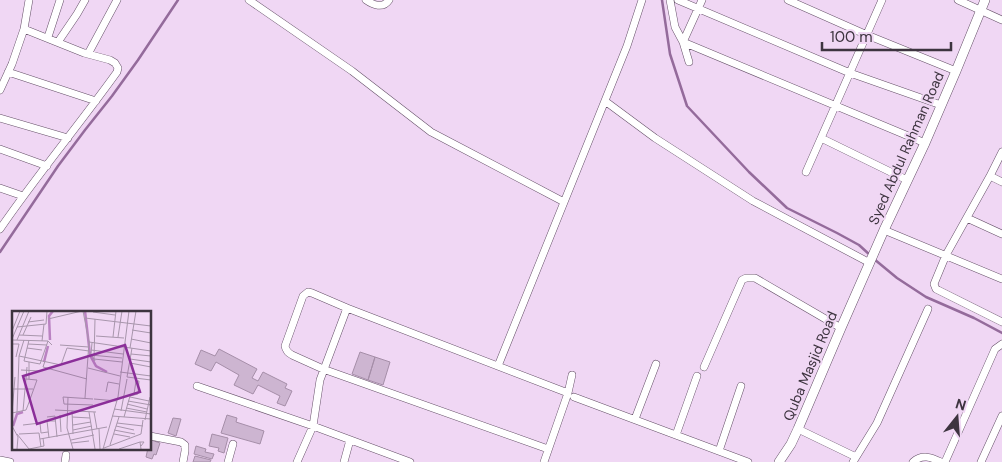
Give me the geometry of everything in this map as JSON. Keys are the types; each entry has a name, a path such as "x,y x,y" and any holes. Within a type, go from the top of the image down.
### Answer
{"street":[{"path":"0,90 24,29 29,0"},
{"path":"48,37 60,0"},
{"path":"58,42 85,0"},
{"path":"88,54 117,0"},
{"path":"249,0 352,71 431,132 564,202"},
{"path":"366,0 377,5 385,5 389,0"},
{"path":"498,366 605,102 627,46 642,0"},
{"path":"670,0 675,27 683,42 689,62"},
{"path":"678,0 850,72 942,105"},
{"path":"683,42 702,0"},
{"path":"788,0 956,71"},
{"path":"806,172 882,0"},
{"path":"958,0 1002,20"},
{"name":"Syed Abdul Rahman Road","path":"863,280 942,105 985,0"},
{"path":"0,229 22,196 96,101 118,68 110,60 88,54 24,29"},
{"path":"683,42 925,143"},
{"path":"8,72 96,101"},
{"path":"605,102 655,138 753,201 870,263"},
{"path":"0,118 68,138"},
{"path":"821,138 907,180"},
{"path":"0,149 47,166"},
{"path":"1002,152 946,256 934,284 936,289 1002,322"},
{"path":"990,176 1002,182"},
{"path":"0,188 22,196"},
{"path":"967,218 1002,234"},
{"path":"884,230 1002,279"},
{"path":"704,367 742,280 746,278 755,278 841,328"},
{"name":"Quba Masjid Road","path":"779,462 798,429 863,280"},
{"path":"548,449 323,369 292,355 285,346 303,296 308,292 312,293 748,462"},
{"path":"297,462 313,426 323,369 347,308"},
{"path":"798,429 855,460 877,423 928,309"},
{"path":"913,462 917,458 924,456 943,462 995,349 1002,344"},
{"path":"635,419 656,364"},
{"path":"544,462 571,395 572,375"},
{"path":"676,435 697,376"},
{"path":"197,386 410,462"},
{"path":"719,451 741,386"},
{"path":"981,462 1002,416"},
{"path":"151,436 180,442 185,445 183,462"},
{"path":"344,462 350,440"},
{"path":"228,462 233,444"},
{"path":"0,460 10,462"}],"building":[{"path":"219,349 257,369 252,378 258,381 263,372 287,384 285,388 292,391 285,406 277,403 280,396 258,385 253,394 234,385 239,375 216,362 211,371 195,364 201,350 215,356"},
{"path":"360,352 375,357 368,380 352,374"},
{"path":"375,357 390,362 383,385 368,380"},
{"path":"227,415 237,418 236,422 264,431 260,444 221,433"},
{"path":"173,418 181,419 176,436 168,433"},
{"path":"212,434 228,438 224,453 218,451 219,448 209,446"},
{"path":"151,440 160,443 156,455 154,454 152,459 146,457 148,450 151,450"},
{"path":"196,446 206,449 205,452 214,454 212,459 194,454"},
{"path":"195,456 211,460 210,462 193,462"}],"waterway":[{"path":"0,252 58,166 112,96 178,0"},
{"path":"662,0 670,54 687,106 749,172 787,208 859,245 870,255"},
{"path":"874,259 897,278 926,297 974,318 1002,333"}]}
